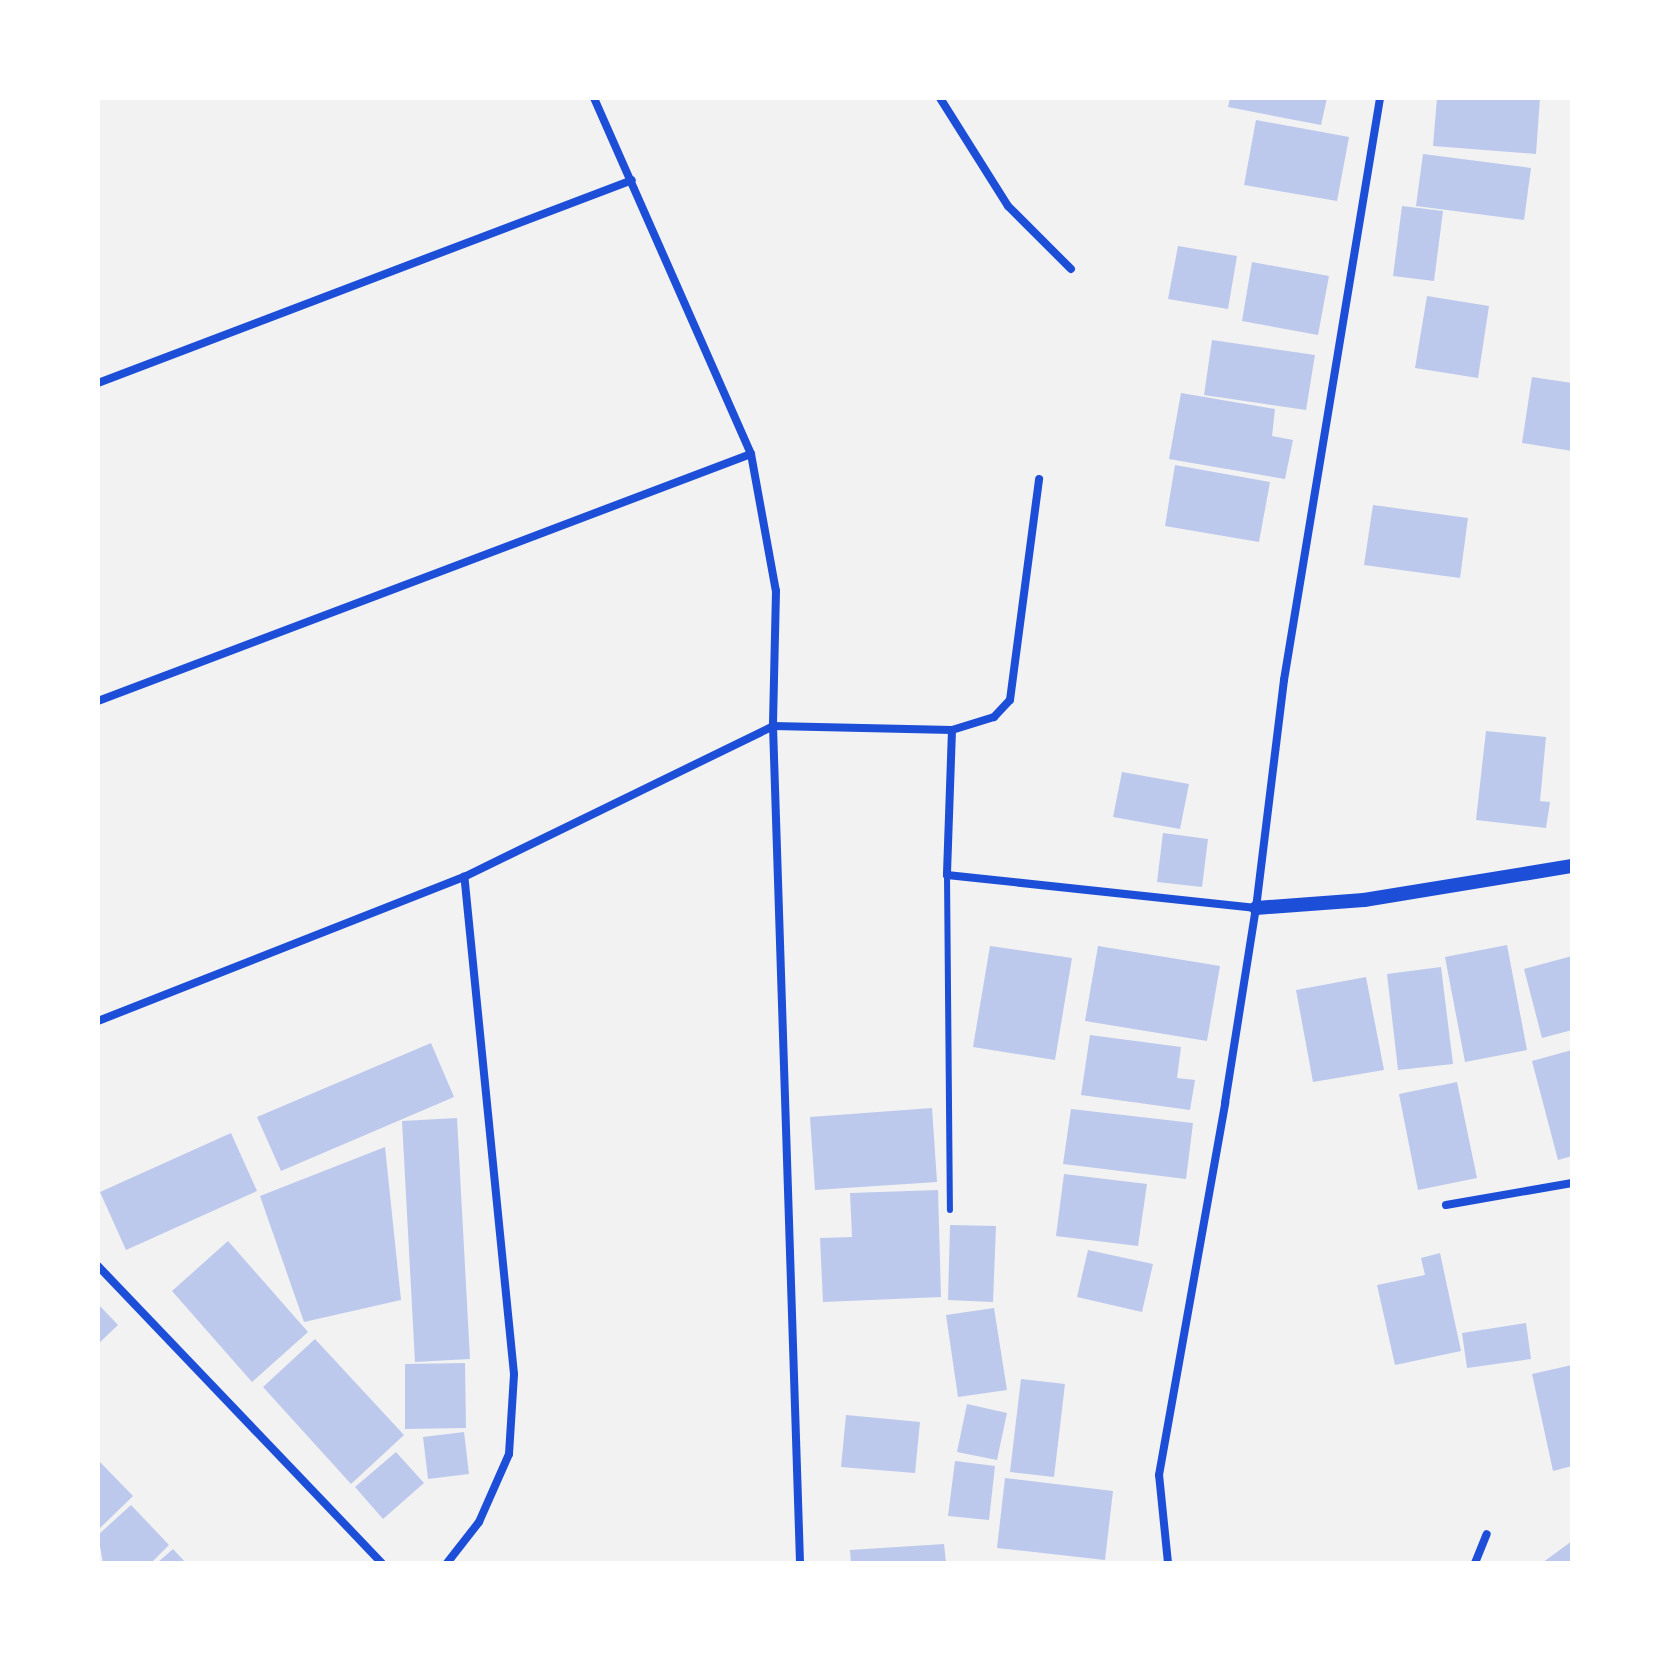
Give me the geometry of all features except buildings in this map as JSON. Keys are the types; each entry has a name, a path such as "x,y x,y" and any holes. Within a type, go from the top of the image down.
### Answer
{"street":[{"path":"594,98 751,454 776,591 773,726 800,1563"},
{"path":"940,98 1008,206 1071,269"},
{"path":"1168,1563 1159,1475 1256,908 1284,680 1380,98"},
{"path":"98,383 632,180"},
{"path":"98,701 751,454"},
{"path":"98,1021 464,877 773,726 952,730 994,717 1010,700 1039,479"},
{"path":"952,730 947,875 1256,908 1364,900 1572,866"},
{"path":"447,1563 479,1522 509,1454 514,1374 464,877"},
{"path":"1446,1205 1572,1183"},
{"path":"98,1266 382,1563"},
{"path":"1475,1563 1487,1534"}],"lane":[{"path":"947,875 950,1210"}]}
